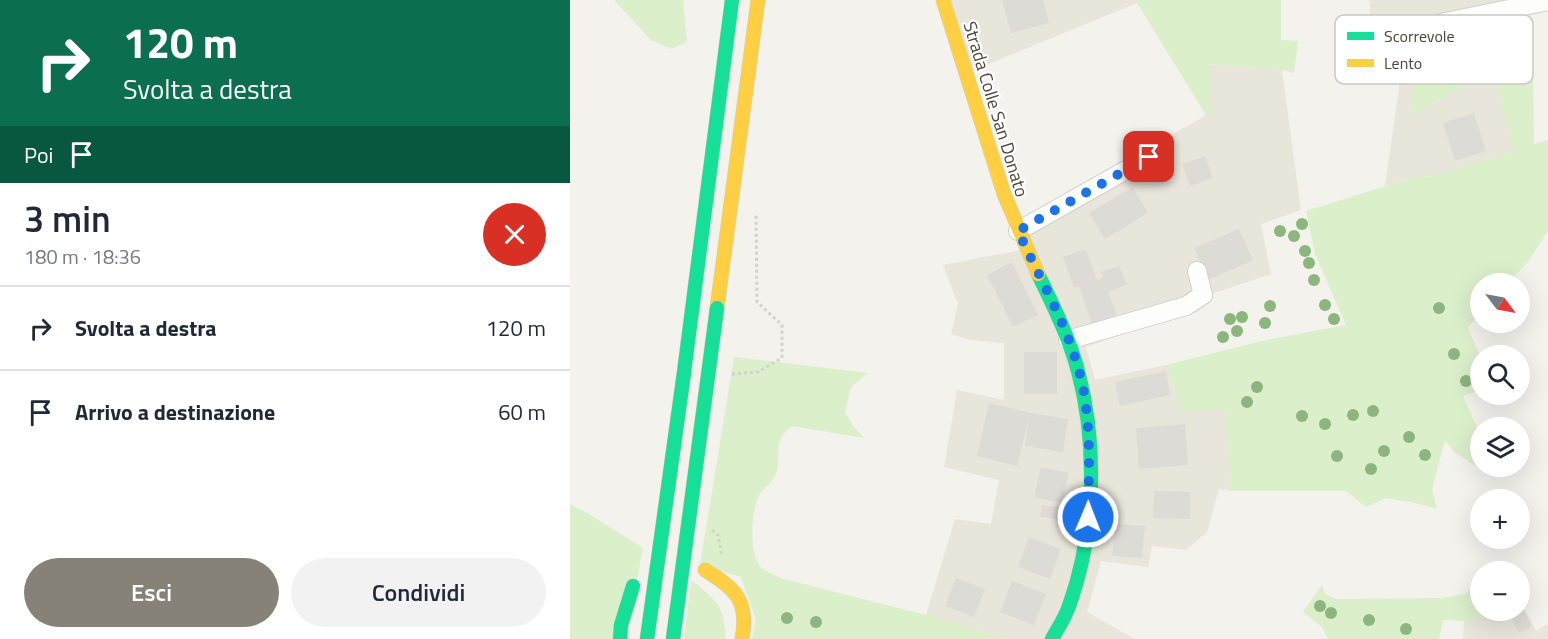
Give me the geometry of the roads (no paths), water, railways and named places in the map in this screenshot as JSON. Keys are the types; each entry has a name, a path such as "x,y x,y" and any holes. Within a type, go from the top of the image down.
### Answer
{"main road":[{"path":"647,639 732,0"},
{"path":"673,639 758,0"},
{"name":"Strada Colle San Donato","path":"944,0 1012,217 1068,340 1084,392 1088,421 1088,517 1081,569 1075,592 1052,639"},
{"path":"711,574 731,586 742,601 746,625 742,639"},
{"path":"620,639 621,625 633,586"}],"street":[{"path":"1480,15 1548,1"},
{"path":"1018,231 1149,157"},
{"path":"1068,340 1186,306 1203,295 1197,272"}]}
